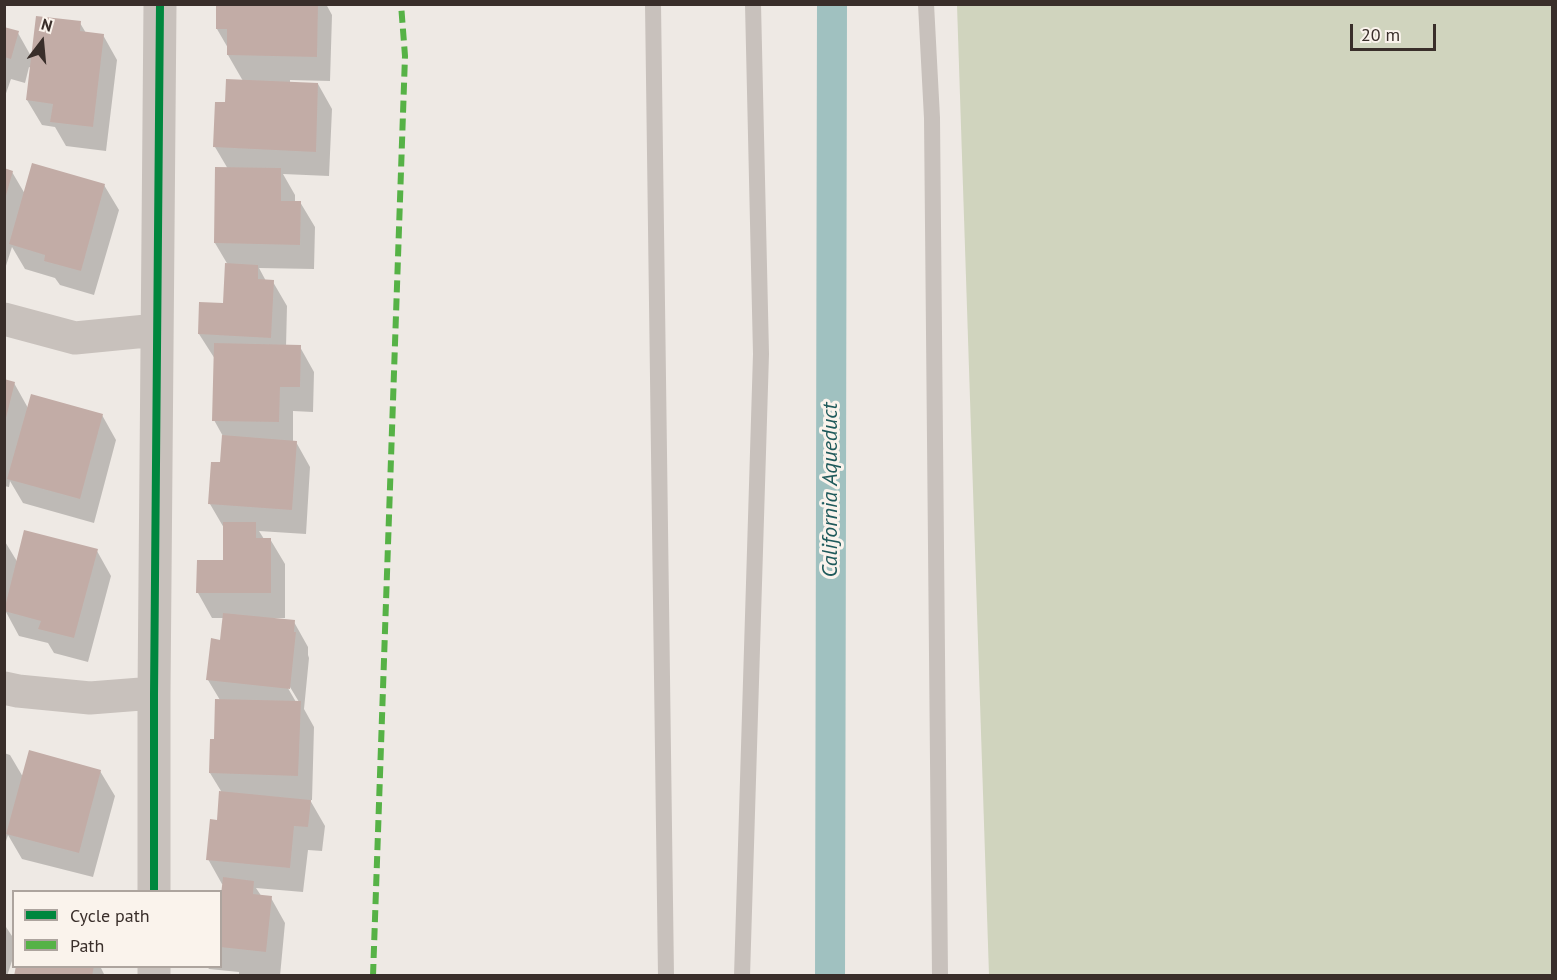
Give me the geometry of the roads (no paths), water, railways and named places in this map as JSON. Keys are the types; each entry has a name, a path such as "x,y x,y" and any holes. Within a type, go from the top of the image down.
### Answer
{"street":[{"path":"154,890 160,4"},
{"path":"4,319 75,338 157,330"},
{"path":"4,688 90,698 154,693"}],"lane":[{"path":"653,4 666,975"},
{"path":"742,975 761,354 753,4"},
{"path":"926,4 932,118 940,975"}],"waterway":[{"name":"California Aqueduct","path":"830,976 832,4"}]}
